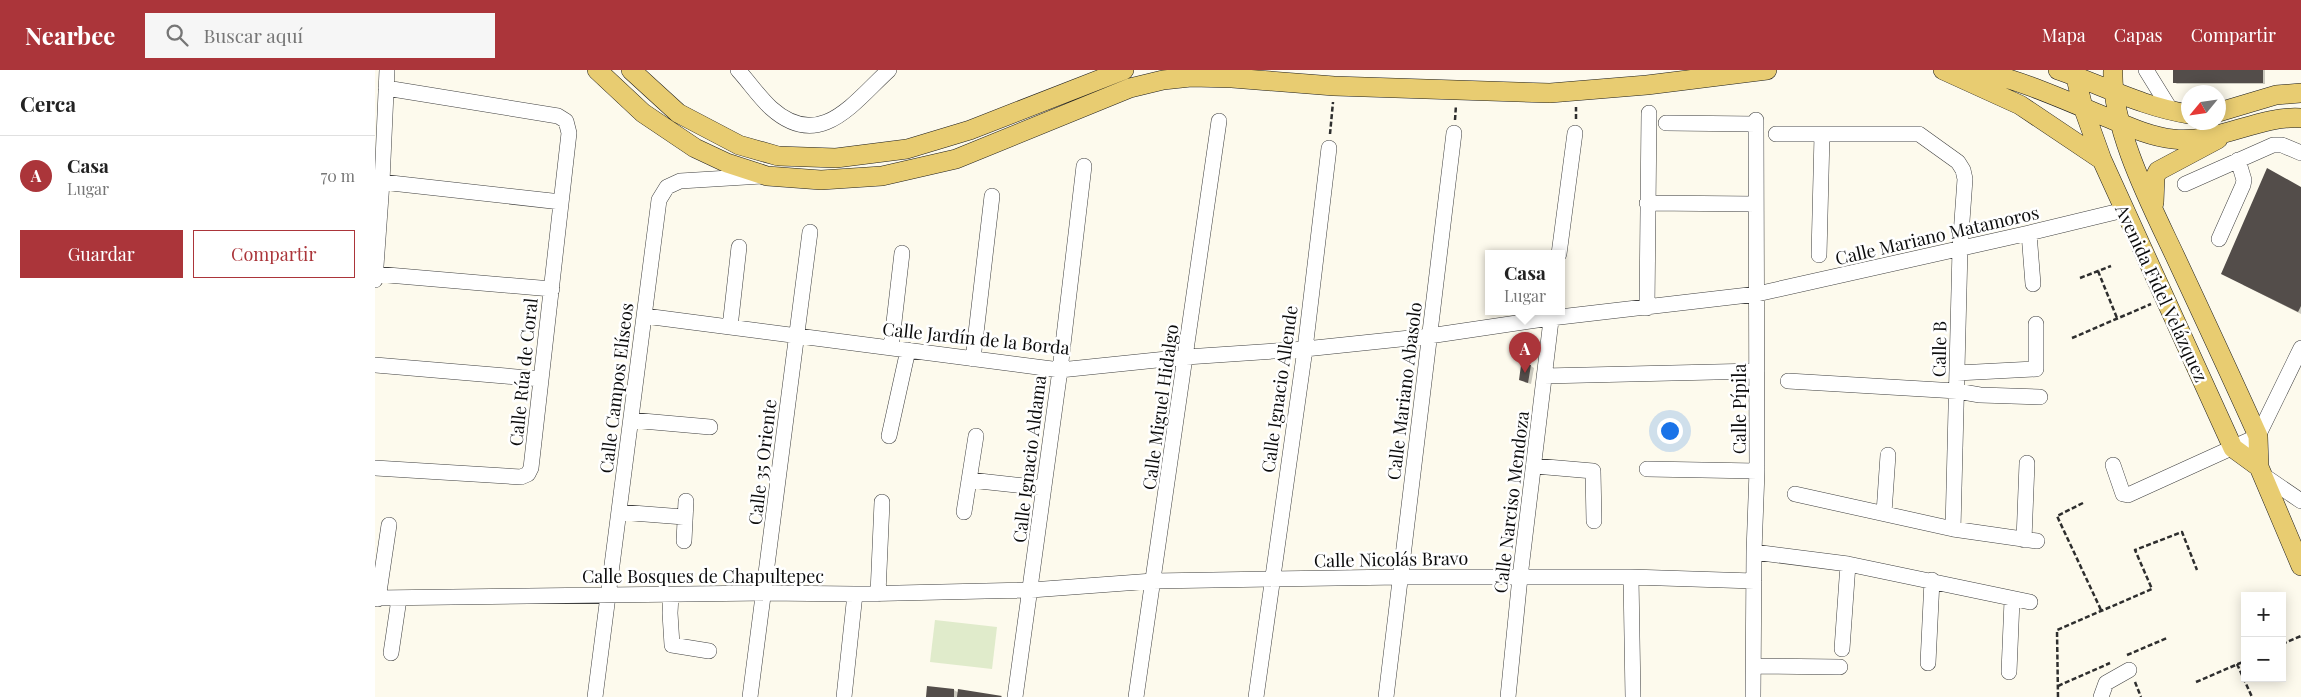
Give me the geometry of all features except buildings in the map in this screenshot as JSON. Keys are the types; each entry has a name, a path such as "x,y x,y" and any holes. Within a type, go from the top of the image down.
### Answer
{"main road":[{"path":"597,70 643,113 695,148 727,163 767,176 821,180 882,176 956,160 1131,88 1163,80 1199,77 1334,86 1525,93 1576,92 1767,70"},
{"path":"631,70 678,113 739,145 778,156 837,158 907,149 970,130 1124,70"},
{"path":"1943,70 2020,105 2102,160"},
{"path":"1975,70 1998,75 2119,122 2173,139 2226,134 2277,119 2301,118"},
{"name":"Avenida Fidel Velázquez","path":"2113,70 2112,92 2119,122 2154,212 2258,436 2261,471 2301,566"},
{"path":"2069,72 2112,92 2180,113"},
{"name":"Avenida Fidel Velázquez","path":"2069,72 2102,160 2233,448 2261,471"},
{"path":"2226,110 2276,95 2301,93"},
{"path":"2124,210 2143,206 2154,212 2155,177 2158,171 2226,134"}],"street":[{"path":"387,70 383,182 375,278 552,288"},
{"path":"738,70 771,107 788,120 802,126 815,126 828,122 841,113 889,70"},
{"path":"2146,70 2180,113"},
{"name":"Calle Rúa de Coral","path":"375,468 521,477 528,474 531,468 569,133 566,122 557,116 387,88"},
{"path":"1647,308 1649,113"},
{"name":"Calle Miguel Hidalgo","path":"1137,697 1219,121"},
{"name":"Calle Pípila","path":"1666,123 1756,122 1757,471 1753,552 1753,697"},
{"path":"1560,250 1575,133"},
{"name":"Calle Mariano Abasolo","path":"1387,697 1454,134"},
{"path":"1776,134 1822,135 1819,255"},
{"name":"Calle B","path":"1822,135 1919,134 1958,162 1963,170 1965,179 1960,248 1953,529"},
{"path":"2185,184 2277,144 2301,154"},
{"name":"Calle Ignacio Allende","path":"1256,697 1305,349 1329,148"},
{"path":"2219,239 2243,185 2244,180 2238,160"},
{"name":"Calle Ignacio Aldama","path":"1015,697 1031,590 1084,166"},
{"name":"Calle Campos Elíseos","path":"595,697 661,193 672,184 680,181 767,176"},
{"path":"383,182 561,202"},
{"path":"973,359 992,196"},
{"path":"1647,203 1756,204"},
{"name":"Calle Mariano Matamoros","path":"1565,314 1647,308 1757,294 2029,234 2124,210"},
{"name":"Calle 35 Oriente","path":"750,697 810,232"},
{"path":"2029,234 2033,284"},
{"path":"730,327 739,247"},
{"path":"891,348 902,254"},
{"name":"Calle Jardín de la Borda","path":"645,316 1059,370 1186,357 1305,349 1429,336 1551,315"},
{"name":"Calle Narciso Mendoza","path":"1508,697 1551,315"},
{"path":"1957,373 2036,369 2036,324"},
{"path":"2113,465 2120,489 2123,494 2128,495 2258,436 2301,348"},
{"path":"889,436 908,350"},
{"path":"375,365 541,379"},
{"path":"1544,376 1757,372"},
{"path":"1788,381 1980,395 2040,396"},
{"path":"631,420 709,427"},
{"path":"964,512 976,436"},
{"path":"1885,513 1888,455"},
{"path":"1795,494 1953,529 2031,541 2027,463"},
{"path":"1535,466 1593,470 1594,521"},
{"path":"1647,469 1757,471"},
{"path":"2261,471 2301,501"},
{"path":"969,480 1044,488"},
{"path":"684,541 686,501"},
{"path":"878,594 882,502"},
{"path":"619,512 684,517"},
{"path":"377,598 389,525"},
{"path":"1753,552 1847,564 1932,580 2013,600 2030,602"},
{"path":"1842,649 1847,564"},
{"name":"Calle Nicolás Bravo","path":"1153,581 1401,577 1631,577 1754,582"},
{"path":"1631,577 1633,697"},
{"path":"1928,663 1932,580"},
{"name":"Calle Bosques de Chapultepec","path":"377,598 764,593 878,594 1031,590 1153,581"},
{"path":"844,697 855,594"},
{"path":"671,595 672,645 709,651"},
{"path":"391,653 399,599"},
{"path":"2009,672 2013,600"},
{"path":"1753,666 1840,667"},
{"path":"2101,697 2106,682 2129,670"}],"path":[{"path":"1329,148 1334,86"},
{"path":"1454,134 1457,90"},
{"path":"1575,133 1576,92"},
{"path":"2080,278 2111,266"},
{"path":"2098,271 2117,319"},
{"path":"2072,338 2165,298"},
{"path":"2083,503 2057,516 2101,611"},
{"path":"2058,697 2057,630 2152,588 2135,550 2182,532 2197,570"},
{"path":"2286,642 2301,636"},
{"path":"2196,682 2241,662"},
{"path":"2237,664 2252,697"}],"green space":[{"path":"935,620 997,627 992,669 930,662"}],"place":[{"name":"Casa","path":"1525,373"}]}
